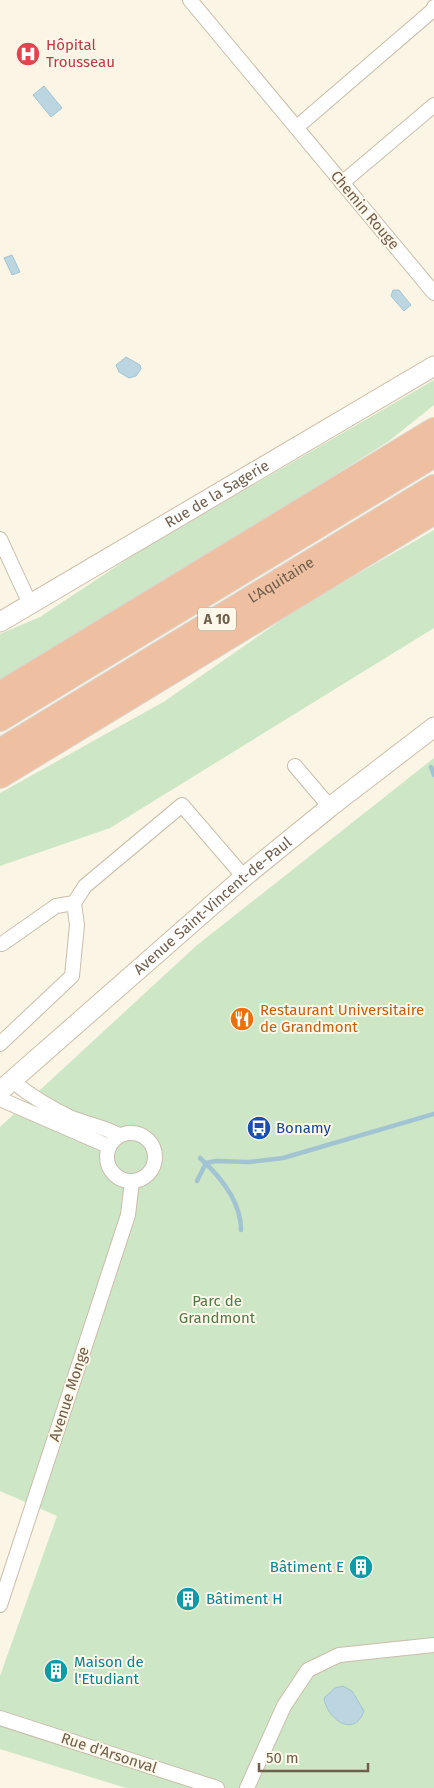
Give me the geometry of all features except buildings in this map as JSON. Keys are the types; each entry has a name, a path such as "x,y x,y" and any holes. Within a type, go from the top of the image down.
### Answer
{"highway":[{"path":"343,486 434,415"},
{"path":"0,694 434,430"},
{"name":"L'Aquitaine","path":"0,719 434,454"},
{"name":"L'Aquitaine","path":"0,751 434,487"},
{"path":"0,776 431,514"}],"street":[{"name":"Chemin Rouge","path":"190,0 434,293"},
{"path":"297,127 433,10 434,6"},
{"path":"342,183 434,106"},
{"name":"Rue de la Sagerie","path":"0,622 434,366"},
{"path":"0,538 30,604"},
{"name":"Avenue Saint-Vincent-de-Paul","path":"6,1086 244,877 330,807 434,727"},
{"path":"295,766 330,807"},
{"path":"0,1044 72,976 77,925 74,903 85,886 182,805 244,877"},
{"path":"2,944 56,906 74,903"},
{"path":"6,1086 71,1117 110,1130 119,1135"},
{"path":"0,1099 108,1146"},
{"path":"126,1133 139,1134 150,1142 154,1149 155,1156 151,1170 140,1180 132,1181 116,1177 110,1170 106,1154 108,1146 119,1135 126,1133"},
{"name":"Avenue Monge","path":"0,1605 128,1215 132,1181"},
{"path":"247,1788 284,1706 308,1670 339,1655 434,1645"},
{"name":"Rue d'Arsonval","path":"0,1718 217,1788"}],"green space":[{"path":"434,380 434,405 389,441 204,558 0,693 0,634 40,617 138,552"},
{"path":"434,530 434,628 110,828 0,866 0,793 165,701 300,607"},
{"name":"Parc de Grandmont","path":"434,758 434,1788 126,1788 0,1749 0,1676 57,1516 0,1491 0,1127 196,946"}],"water":[{"path":"44,86 62,108 51,117 33,95"},
{"path":"12,255 20,272 12,275 4,258"},
{"path":"393,290 399,290 411,305 404,311 391,296"},
{"path":"126,357 140,365 141,369 136,376 129,378 119,372 116,365"},
{"path":"343,1686 352,1691 364,1711 360,1719 354,1724 341,1723 335,1719 326,1706 324,1698 335,1688"}],"waterway":[{"path":"431,767 434,775"},
{"path":"197,1181 206,1163 216,1161 249,1162 283,1158 434,1114"},
{"path":"200,1158 222,1181 234,1199 238,1209 241,1230"}],"place":[{"name":"Hôpital Trousseau","path":"28,54"},
{"name":"Restaurant Universitaire de Grandmont","path":"242,1019"},
{"name":"Bonamy","path":"259,1128"},
{"name":"Bâtiment E","path":"361,1567"},
{"name":"Bâtiment H","path":"188,1599"},
{"name":"Maison de l'Etudiant","path":"56,1671"}]}
